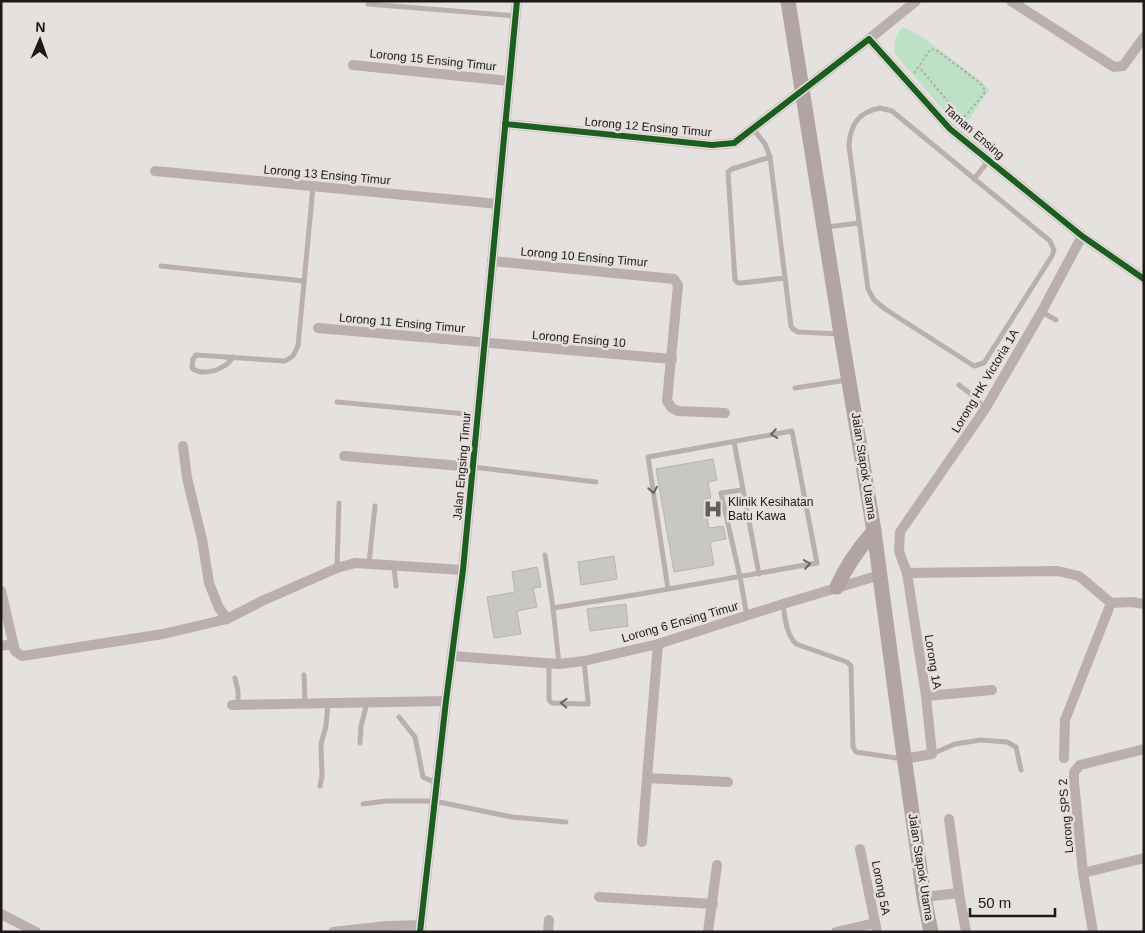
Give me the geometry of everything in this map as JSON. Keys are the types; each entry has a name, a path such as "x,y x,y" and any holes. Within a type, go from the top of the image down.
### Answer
{"main road":[{"name":"Jalan Stapok Utama","path":"788,1 874,531 904,759 924,897 931,932"},
{"path":"837,587 847,567 874,531"}],"street":[{"name":"Jalan Engsing Timur","path":"420,928 463,570 517,1"},
{"path":"801,90 916,1"},
{"path":"1011,1 1114,67 1123,66 1144,38"},
{"name":"Taman Ensing","path":"869,39 950,128 1082,236 1144,279"},
{"name":"Lorong 15 Ensing Timur","path":"353,65 509,80"},
{"name":"Lorong 12 Ensing Timur","path":"505,124 712,145 734,143 801,90"},
{"name":"Lorong 13 Ensing Timur","path":"155,171 498,204"},
{"name":"Lorong HK Victoria 1A","path":"907,573 899,550 900,532 985,409 1042,311 1082,236"},
{"name":"Lorong 10 Ensing Timur","path":"492,261 674,279 678,285 672,359"},
{"name":"Lorong 11 Ensing Timur","path":"318,328 485,343"},
{"name":"Lorong Ensing 10","path":"485,343 672,359"},
{"path":"672,359 667,400 672,408 678,411 725,412"},
{"path":"183,446 187,478 202,539 209,583 219,608 227,619"},
{"path":"344,456 473,467"},
{"path":"1,591 14,651 22,656 163,634 227,619 262,601 337,568 355,563 463,570"},
{"path":"907,573 1058,571 1079,576 1111,603 1132,602 1144,604"},
{"name":"Lorong 1A","path":"907,573 926,696 932,754"},
{"name":"Lorong 6 Ensing Timur","path":"452,656 554,663 584,661 658,644 880,574"},
{"path":"1064,758 1065,720 1111,603"},
{"path":"1,646 13,644"},
{"path":"642,842 658,644"},
{"path":"926,696 992,690"},
{"path":"235,704 446,701"},
{"name":"Lorong SPS 2","path":"1093,932 1083,873 1074,772 1080,765 1144,749"},
{"path":"904,759 932,754"},
{"path":"647,778 728,782"},
{"path":"949,819 966,932"},
{"name":"Lorong 5A","path":"860,849 876,927"},
{"path":"1083,873 1144,858"},
{"path":"708,932 717,865"},
{"path":"924,897 959,892"},
{"path":"599,897 713,904"},
{"path":"1,914 36,932"},
{"path":"548,932 549,920"},
{"path":"333,932 387,926 420,928"},
{"path":"836,932 876,927"}],"lane":[{"path":"368,4 515,16"},
{"path":"880,108 892,111 1050,241 1054,250 984,363 974,366 874,300 868,289 859,223 849,146 850,134 853,124 868,110 880,108"},
{"path":"753,129 765,144 770,157 793,329 798,332 841,334"},
{"path":"770,157 728,172 735,280 741,283 785,278"},
{"path":"974,180 989,160"},
{"path":"233,357 225,366 209,372 196,371 192,368 193,358 196,355 233,357 285,361 293,356 298,346 313,187"},
{"path":"824,228 859,223"},
{"path":"161,266 304,281"},
{"path":"1042,311 1056,320"},
{"path":"795,388 850,379"},
{"path":"959,384 976,398 985,409"},
{"path":"336,402 478,415"},
{"path":"554,608 759,574 817,563 792,431 648,457 668,589"},
{"path":"734,442 759,574"},
{"path":"473,467 596,482"},
{"path":"742,490 721,493 747,616"},
{"path":"337,568 340,503"},
{"path":"369,564 375,506"},
{"path":"545,555 554,608 554,663 549,700 552,703 588,704 584,661"},
{"path":"394,566 396,586"},
{"path":"782,604 786,623 796,644 841,660 851,666 853,747 856,752 904,759"},
{"path":"304,675 305,703"},
{"path":"234,678 238,691 235,704"},
{"path":"360,742 361,726 367,702"},
{"path":"320,786 322,776 320,750 326,726 328,703"},
{"path":"399,717 416,737 423,777 436,783"},
{"path":"932,754 955,744 981,740 1007,742 1016,747 1021,770"},
{"path":"363,804 386,801 434,801 512,817 566,822"}],"path":[{"path":"913,74 930,50 937,50 983,86 984,94 963,117 960,116 919,67"},
{"path":"970,110 973,113"}],"green space":[{"path":"903,27 922,37 983,83 989,90 965,125 957,126 895,54 896,40"}],"building":[{"path":"713,459 717,480 708,482 711,498 704,499 709,528 723,526 726,539 710,542 714,565 674,572 656,469"},
{"path":"614,556 617,579 581,585 578,562"},
{"path":"537,567 541,587 533,588 537,607 517,611 521,634 494,638 487,597 515,592 512,572"},
{"path":"626,604 628,626 590,631 587,609"}],"cycle path":[{"path":"420,932 463,570 517,1"},
{"path":"505,124 712,145 734,143 869,39 950,129 1082,236 1144,279"}],"place":[{"name":"Klinik Kesihatan Batu Kawa","path":"713,509"}]}
